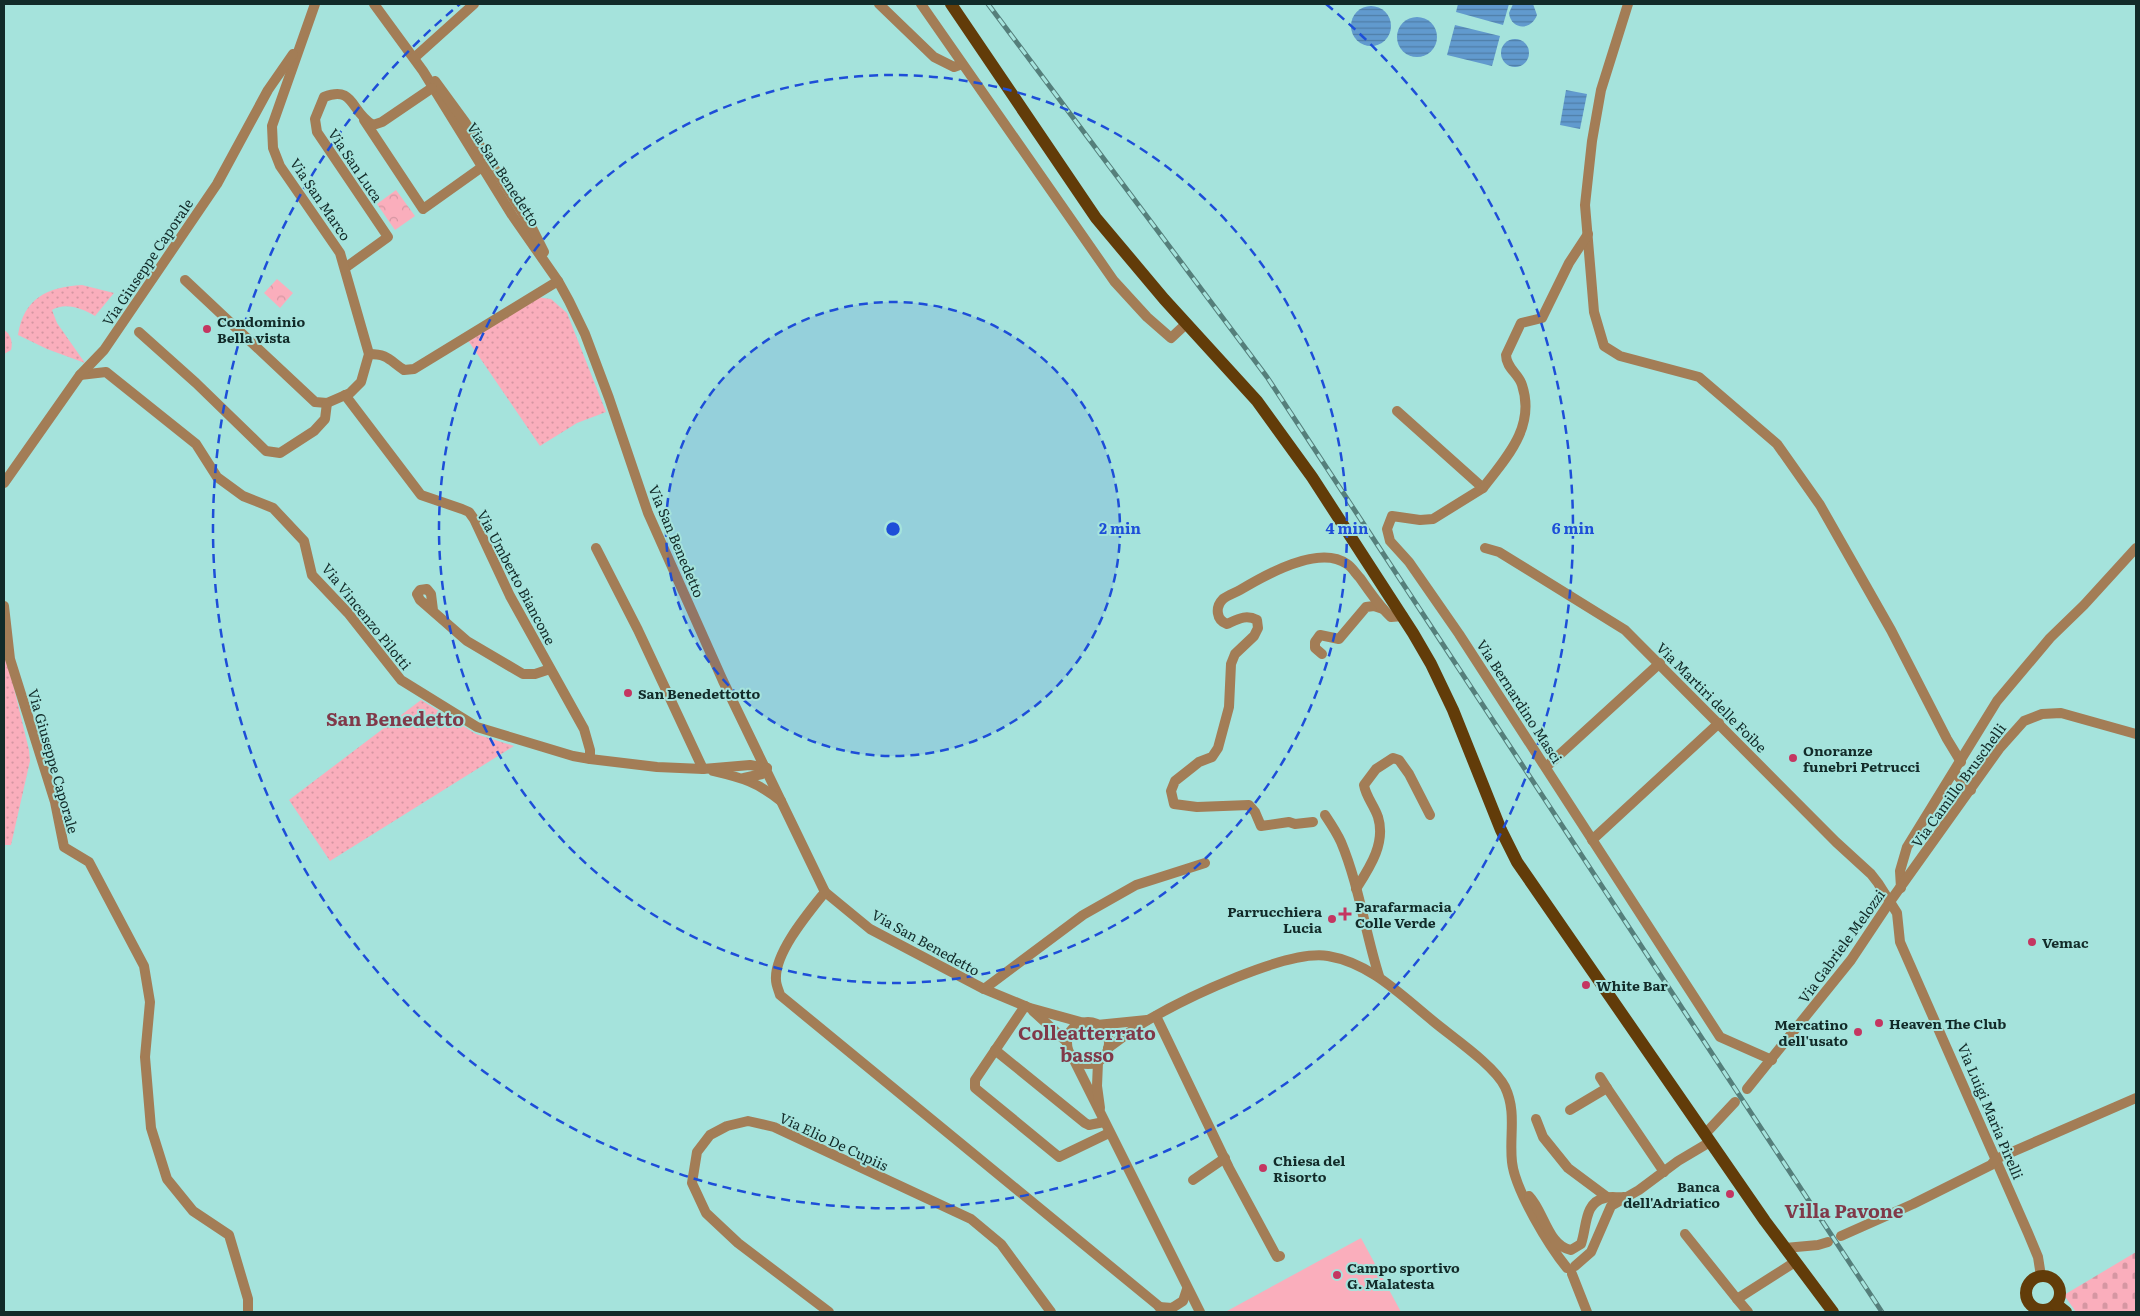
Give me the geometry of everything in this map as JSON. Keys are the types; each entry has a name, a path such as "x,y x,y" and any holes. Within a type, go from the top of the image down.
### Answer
{"main road":[{"path":"951,4 1096,218 1186,324 1241,382 1282,433 1402,616 1431,664 1446,694 1498,824 1517,862 1785,1248 1829,1309 1837,1312"},
{"path":"2041,1276 2048,1277 2057,1284 2061,1308 2039,1311 2030,1305 2026,1292 2029,1283 2041,1276"}],"street":[{"name":"Via San Marco","path":"315,4 272,126 273,148 280,166 340,253 370,354"},
{"name":"Via San Benedetto","path":"374,4 414,58 482,167 558,281 585,334 648,513 723,681 767,768 825,892 870,929 984,989 1028,1007"},
{"path":"185,280 315,402 327,403 350,393 361,382 370,354 381,354 390,357 404,370 414,369 558,281 532,228 465,122 438,85 414,58 474,4"},
{"path":"879,4 934,58 954,66 962,64"},
{"path":"921,4 1114,281 1171,338 1186,324"},
{"path":"1628,4 1602,90 1592,141 1585,205 1594,312 1604,346 1620,356 1698,377 1777,444 1829,522 1891,630 1947,739 1961,762"},
{"name":"Via Giuseppe Caporale","path":"4,483 80,375 104,350 217,184 268,90 299,48"},
{"path":"364,120 373,125 382,122 432,88"},
{"name":"Via San Luca","path":"345,268 388,237 317,132 315,119 324,98 336,93 347,96 364,120"},
{"path":"364,120 423,209 482,167"},
{"path":"1396,411 1482,488 1510,453 1520,437 1525,418 1524,390 1521,381 1506,360 1506,355 1521,323 1542,318 1569,263 1588,234"},
{"path":"139,332 196,383 266,451 280,453 314,431 326,419 327,403"},
{"name":"Via Vincenzo Pilotti","path":"80,375 106,372 196,444 217,477 243,496 273,508 304,541 312,575 348,613 401,680 477,727 573,756 590,759 657,767 703,769 742,765 767,768"},
{"name":"Via Umberto Biancone","path":"345,396 421,495 469,512 474,519 510,596 584,729 590,750 590,759"},
{"name":"Via Bernardino Masci","path":"1482,488 1432,519 1420,520 1392,516 1387,529 1390,541 1409,562 1459,634 1720,1037 1772,1060"},
{"path":"596,548 638,630 703,769"},
{"name":"Via Martiri delle Foibe","path":"1484,548 1499,552 1625,630 1660,663 1836,842 1871,874 1889,903"},
{"path":"1901,888 1900,871 1907,847 1997,701 2050,638 2136,548"},
{"path":"1313,822 1295,824 1289,822 1261,826 1255,812 1249,805 1197,807 1174,804 1170,791 1175,781 1199,762 1212,757 1218,748 1229,707 1231,664 1236,654 1254,636 1258,628 1257,620 1250,617 1242,617 1227,624 1222,622 1218,617 1217,610 1224,599 1266,574 1297,561 1321,558 1340,560 1349,564 1391,617 1402,616"},
{"name":"Via Giuseppe Caporale","path":"4,606 10,659 55,802 64,847 89,862 144,966 150,1002 145,1056 151,1128 167,1180 193,1211 229,1235 248,1299 248,1312"},
{"path":"1322,654 1315,648 1314,642 1320,635 1339,639 1366,607 1374,606 1383,609"},
{"path":"433,610 467,640 523,674 535,674 550,669"},
{"path":"1546,767 1660,663"},
{"name":"Via Camillo Bruschelli","path":"1901,888 2010,735 2024,721 2042,714 2061,712 2136,734"},
{"path":"1592,840 1719,723"},
{"path":"742,765 753,760 756,752 754,744"},
{"path":"1356,889 1378,850 1380,826 1377,814 1366,794 1364,785 1376,769 1393,758 1399,760 1409,774 1430,815"},
{"path":"744,778 762,774 767,768"},
{"name":"Via Vincenzo Pilotti","path":"703,769 744,778 763,787 784,804"},
{"path":"1954,772 1971,790"},
{"path":"1326,815 1340,841 1356,889 1379,976"},
{"path":"984,989 1083,915 1136,885 1204,863"},
{"name":"Via Gabriele Melozzi","path":"1747,1089 1851,960 1901,888"},
{"path":"825,892 800,924 779,962 776,980 780,995 1162,1310 1172,1308 1183,1301 1187,1289"},
{"name":"Via Luigi Maria Pirelli","path":"1889,903 1897,914 1900,942 2038,1257 2041,1276"},
{"path":"1102,1120 1097,1086 1098,1062 1108,1048 1152,1018 1222,983 1299,956 1327,956 1350,963 1379,976 1486,1065 1504,1086 1513,1114 1511,1151 1517,1184 1550,1244 1571,1269 1587,1312"},
{"path":"1028,1007 1097,1025 1152,1018"},
{"path":"1028,1007 1067,1042 1072,1058 1102,1120 1200,1312"},
{"path":"1028,1007 974,1080 975,1088 1059,1157 1109,1133"},
{"path":"1152,1018 1277,1257 1280,1256"},
{"path":"1067,1042 1072,1030 1084,1023"},
{"path":"1097,1025 1107,1034 1108,1048"},
{"path":"995,1050 1084,1123 1090,1125 1102,1120"},
{"path":"1072,1058 1082,1063 1098,1062"},
{"path":"1600,1077 1664,1172"},
{"path":"1570,1110 1608,1088"},
{"path":"1841,1236 1913,1204 1991,1165 1996,1159 2136,1098"},
{"path":"1571,1269 1591,1252 1598,1240 1605,1216 1611,1206 1640,1190 1708,1138 1736,1102"},
{"path":"1536,1119 1543,1137 1568,1168 1607,1197"},
{"name":"Via Elio De Cupiis","path":"829,1312 738,1243 706,1213 692,1183 697,1152 710,1136 727,1126 748,1121 774,1127 971,1219 1001,1244 1051,1312"},
{"path":"1193,1180 1225,1158"},
{"path":"1517,1184 1538,1206 1551,1232 1563,1248 1571,1250 1581,1244 1588,1212 1592,1204 1607,1197 1628,1196"},
{"path":"1685,1234 1748,1312"},
{"path":"1785,1248 1818,1245 1828,1242"},
{"path":"1737,1300 1795,1262"}],"green space":[{"path":"396,190 415,216 395,230 377,204"},
{"path":"277,279 293,293 280,308 264,293"},
{"path":"82,285 114,293 95,316 68,306 52,310 57,323 85,363 47,349 18,335 26,312 39,297 58,288"},
{"path":"536,297 551,299 567,313 606,412 577,423 540,446 467,339"},
{"path":"4,330 10,336 12,344 11,350 4,354"},
{"path":"4,634 30,761 11,845 4,845"},
{"path":"421,700 476,734 514,746 330,861 289,800"},
{"name":"Campo sportivo G. Malatesta","path":"1361,1238 1401,1312 1227,1312 1227,1311"},
{"path":"2136,1252 2136,1312 2076,1312 2064,1295"}],"water":[{"path":"1458,4 1509,4 1503,25 1456,12"},
{"path":"1513,4 1533,4 1537,15 1534,20 1526,26 1513,23 1509,13"},
{"path":"1367,6 1375,6 1382,9 1388,15 1391,26 1388,37 1382,43 1375,46 1367,46 1360,43 1354,37 1351,30 1351,22 1354,15 1360,9"},
{"path":"1413,17 1421,17 1428,20 1434,26 1437,37 1434,48 1428,54 1421,57 1413,57 1406,54 1400,48 1397,41 1397,33 1400,26 1406,20"},
{"path":"1455,25 1500,36 1492,66 1447,55"},
{"path":"1515,39 1525,43 1529,53 1525,63 1515,67 1505,63 1501,53 1505,43"},
{"path":"1566,90 1587,94 1580,129 1560,125"}],"railway":[{"path":"988,4 1267,377 1882,1312"}],"place":[{"name":"Condominio Bella vista","path":"207,329"},
{"name":"San Benedettotto","path":"628,693"},
{"name":"Onoranze funebri Petrucci","path":"1793,758"},
{"name":"Parafarmacia Colle Verde","path":"1345,914"},
{"name":"Parrucchiera Lucia","path":"1332,919"},
{"name":"Vemac","path":"2032,942"},
{"name":"White Bar","path":"1586,985"},
{"name":"Heaven The Club","path":"1879,1023"},
{"name":"Mercatino dell'usato","path":"1858,1032"},
{"name":"Chiesa del Risorto","path":"1263,1168"},
{"name":"Banca dell'Adriatico","path":"1730,1194"},
{"name":"Campo sportivo G. Malatesta","path":"1337,1275"}],"district":[{"name":"San Benedetto","path":"395,718"},
{"name":"Colleatterrato basso","path":"1087,1043"},
{"name":"Villa Pavone","path":"1844,1210"}]}
